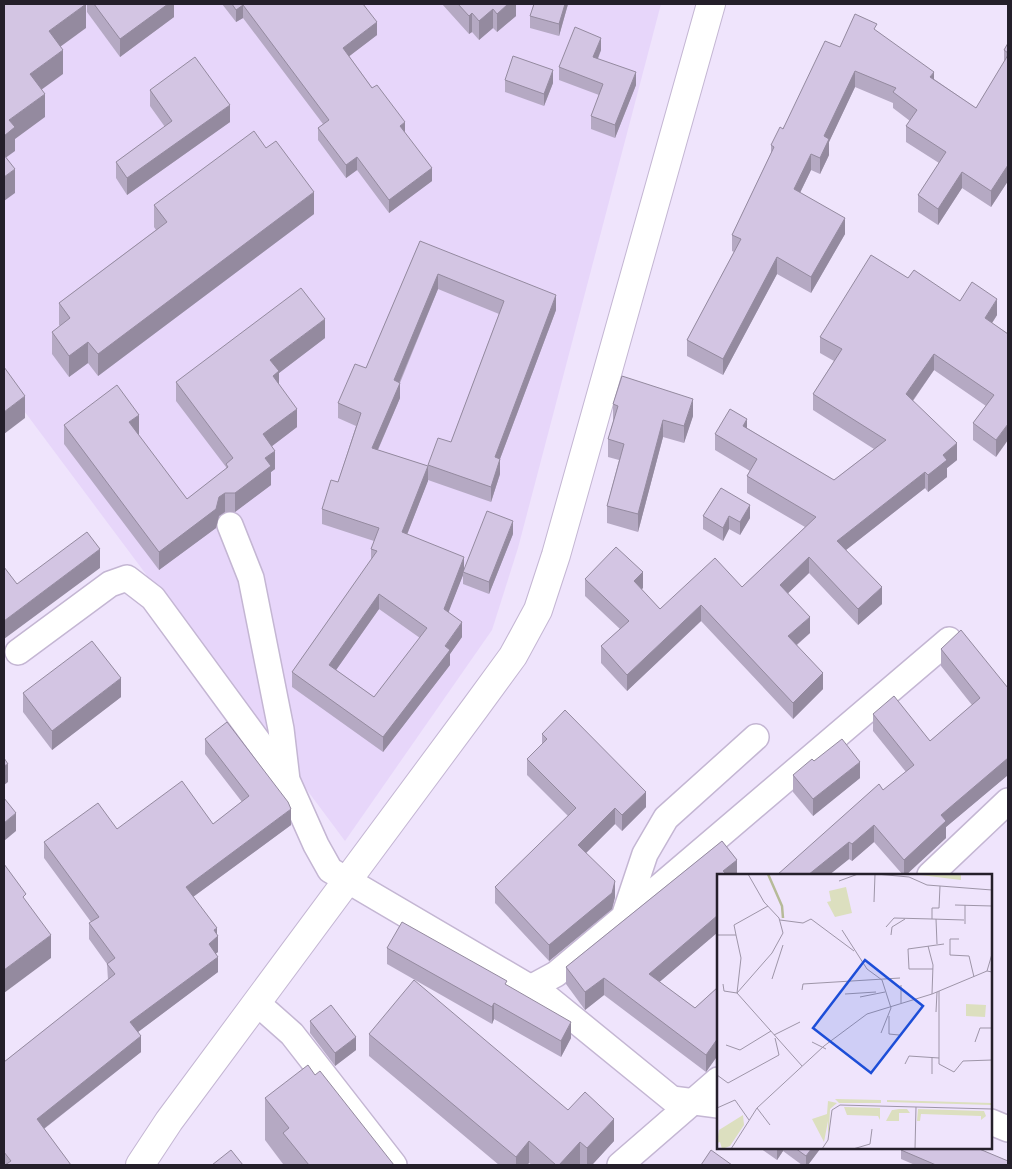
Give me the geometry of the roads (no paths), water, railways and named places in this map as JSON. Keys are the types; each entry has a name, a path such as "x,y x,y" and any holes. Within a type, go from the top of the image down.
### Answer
{"main road":[{"path":"140,1165 169,1121 513,656 538,610 556,555 711,4"}],"street":[{"path":"230,524 250,578 281,729 287,780"},
{"path":"18,652 110,584 121,569 153,598 287,780 330,870 532,987 672,1099 707,1104"},
{"path":"532,987 556,974 949,640"},
{"path":"624,917 645,854 666,818 756,737"},
{"path":"931,874 1008,801"},
{"path":"257,1003 292,1034 394,1165"},
{"path":"620,1165 707,1104 717,1082"},
{"path":"992,1122 1008,1128"}]}
